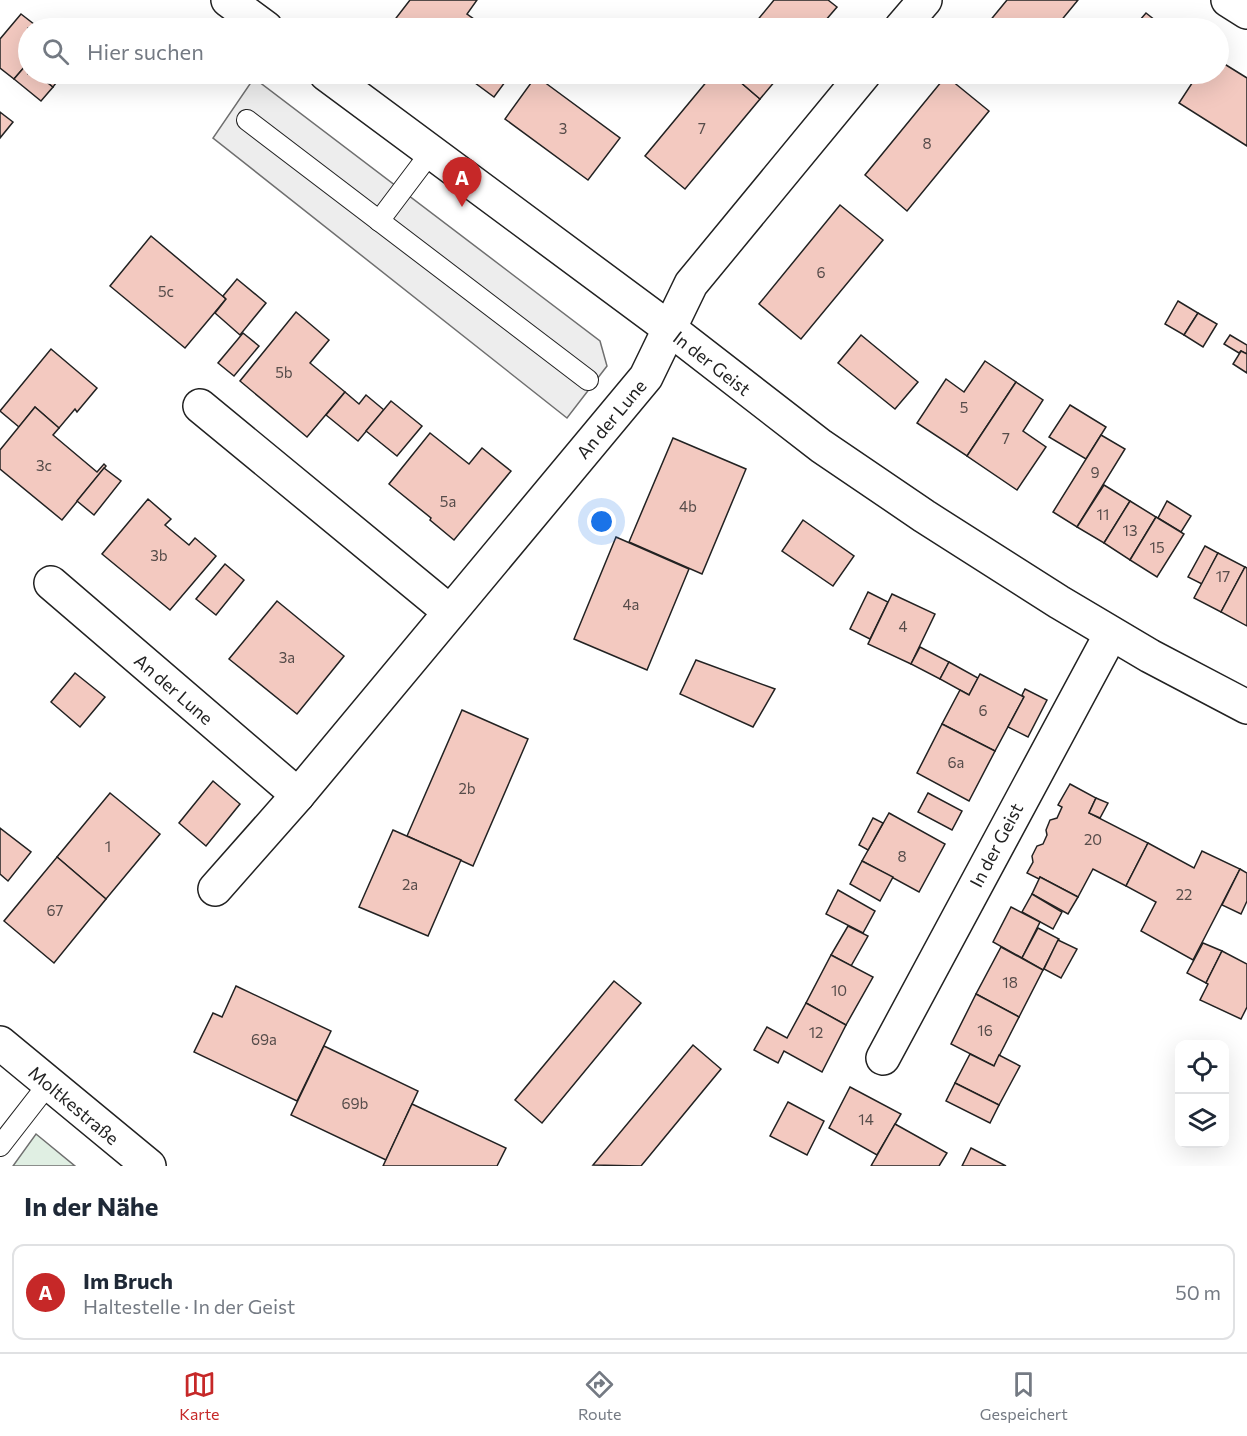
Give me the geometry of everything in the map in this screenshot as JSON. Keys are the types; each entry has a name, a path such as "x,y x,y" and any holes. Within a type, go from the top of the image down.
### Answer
{"street":[{"path":"228,0 252,18"},
{"path":"910,18 925,0"},
{"path":"1228,0 1247,12"},
{"name":"In der Geist","path":"339,84 670,329 821,446 992,561 1111,634 1247,707"},
{"name":"An der Lune","path":"215,889 298,795 646,377 691,284 856,84"},
{"path":"200,406 450,612"},
{"name":"An der Lune","path":"51,583 298,795"},
{"name":"In der Geist","path":"883,1058 1111,634"},
{"name":"Moltkestraße","path":"0,1043 149,1166"}],"lane":[{"path":"247,120 588,380"},
{"path":"380,220 430,152"},
{"path":"0,1146 49,1083"}],"green space":[{"path":"36,1134 75,1166 13,1166"}],"shaded area":[{"path":"250,84 262,84 600,341 607,366 567,418 213,138"}],"building":[{"path":"410,0 477,0 467,14 472,18 396,18"},
{"path":"774,0 828,0 837,7 828,18 759,18"},
{"path":"1007,0 1078,0 1063,18 992,18"},
{"path":"1146,13 1152,18 1142,18"},
{"path":"21,14 26,18 18,18 18,74 14,79 0,68 0,39"},
{"path":"1229,67 1247,78 1247,146 1179,103 1191,84 1229,84"},
{"path":"20,84 49,84 53,87 41,101"},
{"path":"476,84 504,84 494,97"},
{"path":"530,84 547,84 620,138 588,180 505,119"},
{"path":"705,84 743,84 760,99 685,189 645,156"},
{"path":"743,84 773,84 760,99"},
{"path":"939,84 956,84 989,111 907,211 865,175"},
{"path":"0,112 13,122 0,138"},
{"path":"840,205 883,240 801,339 759,304"},
{"path":"151,236 226,299 185,348 110,286"},
{"path":"237,279 266,303 240,335 215,313 226,299 223,296"},
{"path":"1178,301 1198,313 1184,335 1165,324"},
{"path":"296,312 329,340 310,363 345,392 307,437 240,381"},
{"path":"1198,313 1217,324 1203,347 1184,335"},
{"path":"243,333 259,346 234,376 218,363"},
{"path":"861,335 918,382 895,409 838,363"},
{"path":"1230,335 1247,345 1247,354 1241,351 1239,353 1224,344"},
{"path":"51,349 97,388 77,412 75,409 59,428 35,407 19,427 0,411"},
{"path":"1241,351 1247,354 1247,373 1233,364"},
{"path":"985,361 1016,382 967,456 917,423 946,379 964,392"},
{"path":"1016,382 1043,400 1023,431 1046,447 1017,490 967,456"},
{"path":"345,392 359,404 366,395 384,410 358,441 326,415"},
{"path":"391,401 422,426 397,456 366,431"},
{"path":"1070,405 1106,427 1086,459 1049,437"},
{"path":"35,407 59,428 53,435 97,472 104,464 106,466 62,520 0,469 0,450"},
{"path":"430,433 469,464 482,448 511,471 454,540 389,484"},
{"path":"1101,435 1125,449 1077,527 1053,512"},
{"path":"673,438 746,469 702,574 629,542"},
{"path":"104,468 121,481 94,515 77,501"},
{"path":"1104,485 1130,501 1104,543 1077,527"},
{"path":"148,499 171,519 165,525 189,545 195,538 216,556 170,610 102,554"},
{"path":"1130,501 1156,517 1130,560 1104,543"},
{"path":"1167,501 1191,516 1181,532 1158,518"},
{"path":"1156,517 1184,534 1157,577 1130,560"},
{"path":"803,520 854,556 833,586 782,551"},
{"path":"616,537 689,569 647,670 574,639"},
{"path":"1205,546 1218,553 1202,584 1188,577"},
{"path":"1218,553 1245,567 1221,612 1194,598"},
{"path":"225,564 244,580 216,615 196,599"},
{"path":"1245,567 1247,568 1247,626 1221,612"},
{"path":"868,592 888,602 870,639 850,629"},
{"path":"892,594 935,614 911,664 868,644"},
{"path":"277,601 344,656 297,714 229,659"},
{"path":"920,647 949,662 940,679 911,664"},
{"path":"696,660 775,689 753,727 680,694"},
{"path":"949,662 978,678 969,695 940,679"},
{"path":"75,673 105,697 80,727 51,702"},
{"path":"980,674 1024,697 995,751 942,724 960,690 969,695"},
{"path":"1025,689 1047,700 1028,737 1008,727 1024,697 1022,695"},
{"path":"462,710 528,739 473,866 407,836"},
{"path":"942,724 995,751 969,801 917,773"},
{"path":"213,781 240,804 206,846 179,823"},
{"path":"1070,784 1096,798 1089,813 1148,843 1126,886 1093,869 1078,897 1040,877 1039,879 1027,873 1033,862 1032,856 1037,846 1043,844 1047,835 1046,830 1050,820 1057,818 1062,807 1058,805"},
{"path":"110,793 160,834 106,899 57,857"},
{"path":"928,793 962,811 952,830 918,812"},
{"path":"1096,798 1108,803 1100,818 1089,813"},
{"path":"889,813 945,844 919,892 862,861"},
{"path":"873,818 883,823 868,850 859,845"},
{"path":"0,828 31,852 8,881 0,874"},
{"path":"393,830 461,860 428,936 359,907"},
{"path":"1148,843 1194,868 1202,851 1240,869 1193,960 1141,931 1156,902 1126,886"},
{"path":"57,857 106,899 54,963 4,921"},
{"path":"862,861 893,877 880,901 850,884"},
{"path":"1240,869 1247,873 1247,901 1241,914 1222,905"},
{"path":"1040,877 1078,897 1068,914 1032,894"},
{"path":"838,890 875,911 863,933 826,914"},
{"path":"1032,894 1062,912 1053,929 1022,912"},
{"path":"1011,907 1040,922 1022,958 993,942"},
{"path":"848,926 868,936 851,966 831,955"},
{"path":"1038,928 1059,939 1043,970 1022,958"},
{"path":"1058,940 1077,949 1061,978 1044,969"},
{"path":"1203,943 1222,951 1206,983 1187,973"},
{"path":"1001,947 1043,970 1019,1017 976,994"},
{"path":"1222,951 1247,964 1247,1007 1241,1019 1200,1000"},
{"path":"831,955 873,977 846,1025 806,1003"},
{"path":"614,981 641,1003 542,1123 515,1100"},
{"path":"236,986 331,1031 297,1101 194,1052 213,1013 222,1017"},
{"path":"976,994 1019,1017 994,1066 951,1044"},
{"path":"806,1003 846,1025 822,1072 784,1051 778,1063 754,1050 767,1027 787,1038"},
{"path":"693,1045 721,1069 641,1166 593,1165"},
{"path":"324,1046 418,1091 386,1160 291,1115"},
{"path":"970,1054 994,1066 999,1055 1020,1066 999,1105 955,1083"},
{"path":"955,1083 999,1105 990,1123 946,1101"},
{"path":"850,1087 901,1114 877,1155 829,1128"},
{"path":"788,1102 824,1121 807,1155 770,1136"},
{"path":"412,1104 506,1148 497,1166 383,1166"},
{"path":"895,1124 947,1153 939,1166 871,1166"},
{"path":"971,1148 1006,1166 962,1166"}],"place":[{"name":"Im Bruch","path":"462,207"}]}
